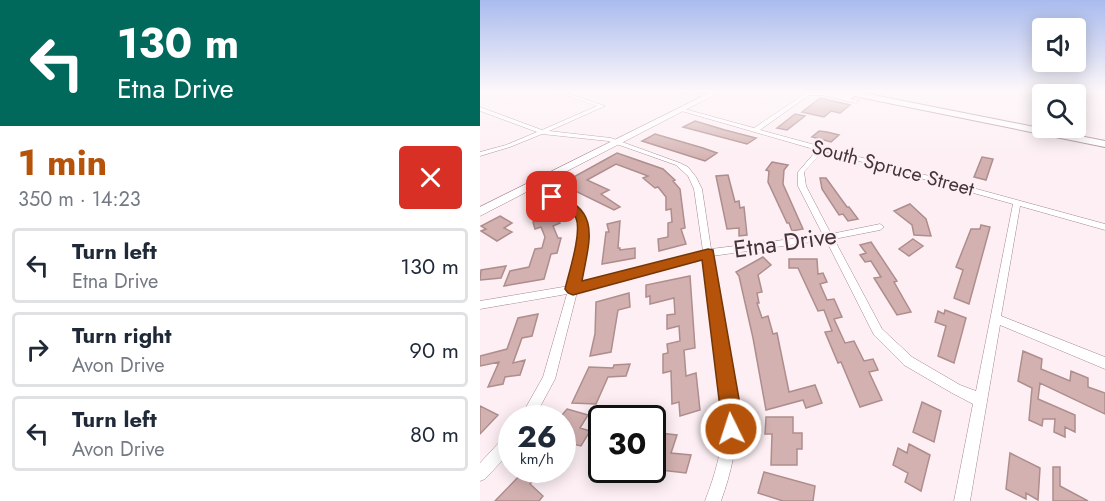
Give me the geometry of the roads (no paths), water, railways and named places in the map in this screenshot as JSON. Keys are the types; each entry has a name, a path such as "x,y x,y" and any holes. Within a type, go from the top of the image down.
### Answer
{"highway":[{"path":"949,114 1024,127"},
{"path":"960,114 1105,144"},
{"path":"996,114 1032,121"},
{"path":"1007,114 1032,121"},
{"path":"1086,132 1105,136"},
{"path":"1086,133 1105,136"}],"main road":[{"path":"480,212 672,114"}],"street":[{"path":"495,114 543,132 600,137 618,142 678,164 690,172 698,189 732,416 731,442 726,468 713,501"},
{"path":"483,153 543,132 583,114"},
{"name":"South Spruce Street","path":"697,114 1105,227"},
{"path":"756,130 779,114"},
{"path":"822,148 804,166 800,178 802,186 878,332 892,348 930,375 980,400"},
{"path":"530,186 566,204 582,218 583,237 573,289 549,379 534,405"},
{"path":"962,501 1017,202"},
{"name":"Etna Drive","path":"480,305 573,289 708,253 828,237 880,227"},
{"path":"996,319 1105,363"},
{"path":"480,474 498,454"}]}
